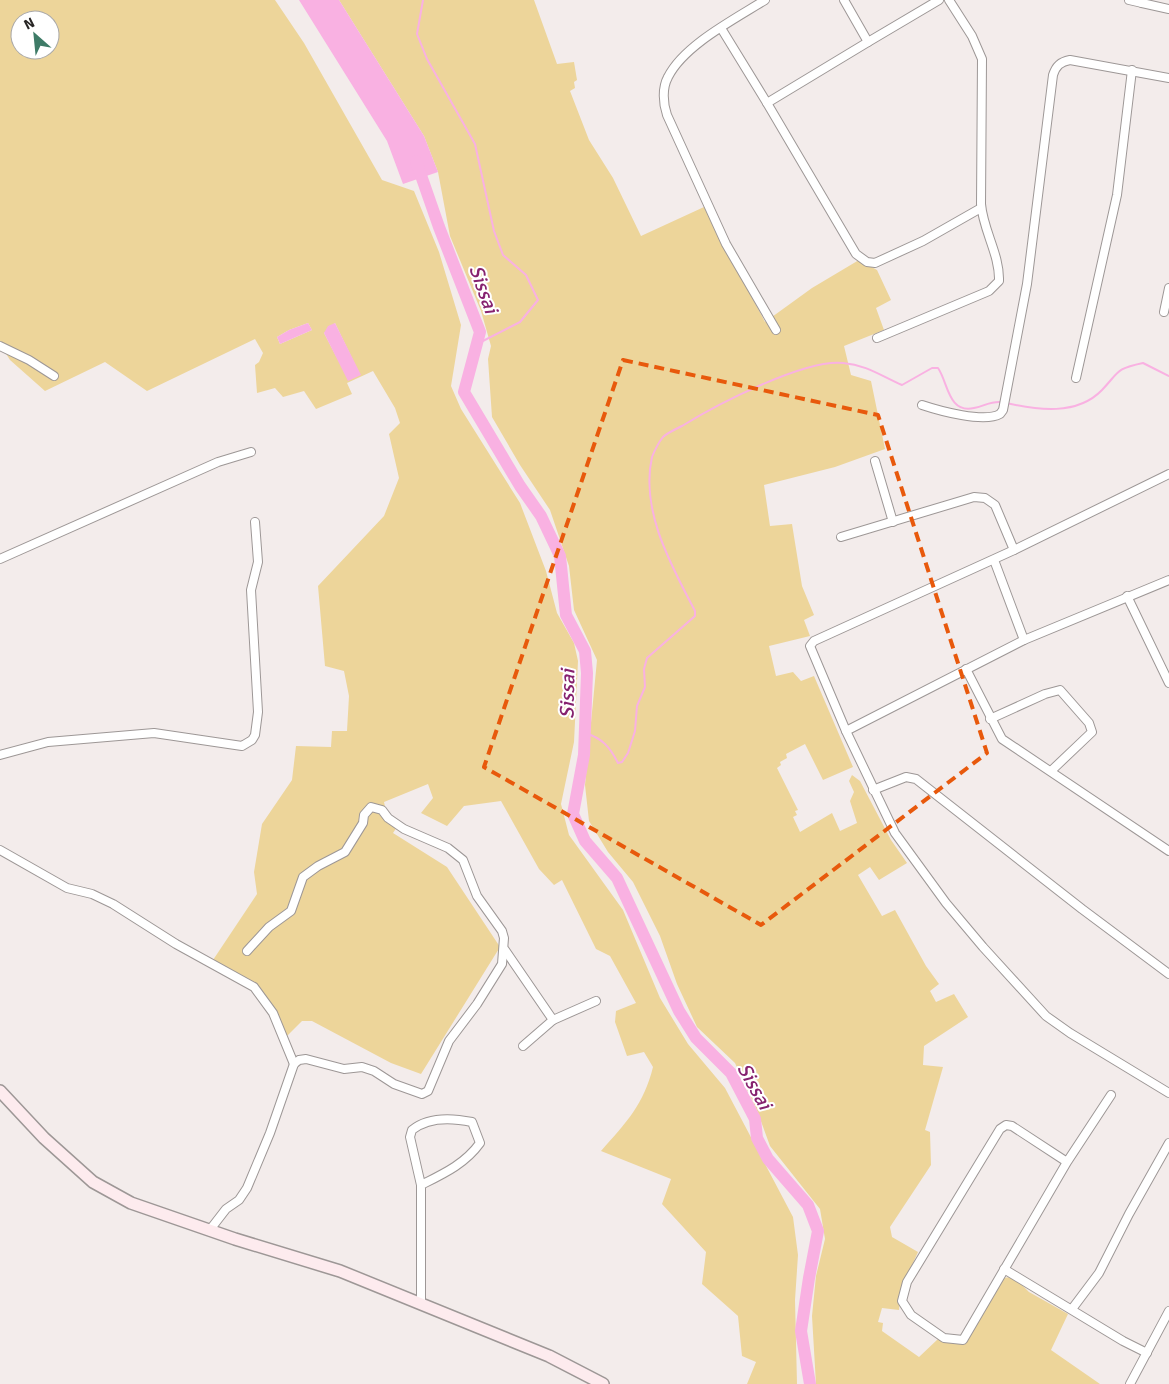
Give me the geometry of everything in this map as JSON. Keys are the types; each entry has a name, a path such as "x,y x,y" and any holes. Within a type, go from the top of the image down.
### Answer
{"street":[{"path":"765,0 688,52 667,78 664,107 726,244 776,330"},
{"path":"844,0 868,42"},
{"path":"767,103 939,0"},
{"path":"877,338 989,291 997,285 998,267 982,218 981,208 982,59 972,36 948,0"},
{"path":"1129,0 1169,9"},
{"path":"721,28 856,254 867,262 875,263 923,241 981,208"},
{"path":"922,405 938,410 988,418 1000,414 1003,410 1027,284 1052,75 1058,64 1070,60 1169,78"},
{"path":"1076,378 1117,194 1132,70"},
{"path":"1164,312 1169,288"},
{"path":"0,346 29,360 54,376"},
{"path":"0,559 218,462 251,452"},
{"path":"875,461 893,522"},
{"path":"1169,474 994,560 811,644 812,652 846,731 895,833 946,903 1046,1016 1078,1038 1169,1093"},
{"path":"841,537 974,497 985,498 995,505 1014,550"},
{"path":"0,756 48,742 154,733 242,746 252,740 255,735 258,712 251,590 258,562 254,522"},
{"path":"994,560 1024,640"},
{"path":"846,731 1024,640 1169,580"},
{"path":"1127,596 1169,683"},
{"path":"966,669 990,719 1002,739 1169,851"},
{"path":"990,719 1045,694 1060,690 1089,723 1092,732 1051,771"},
{"path":"873,790 906,777 916,778 1082,910 1169,974"},
{"path":"209,1231 226,1209 239,1200 247,1188 270,1133 294,1064 299,1060 306,1059 344,1069 362,1067 374,1071 394,1084 422,1094 426,1092 431,1087 449,1041 491,983 502,964 504,950 502,931 477,896 464,860 448,848 404,829 376,807 367,809 356,837 345,852 318,866 303,877 291,911 269,928 246,951"},
{"path":"0,850 67,888 92,894 113,904 176,944 254,987 273,1013 294,1064"},
{"path":"504,950 553,1020"},
{"path":"523,1046 553,1020 596,1001"},
{"path":"0,1091 44,1138 93,1182 131,1203 209,1231 340,1271 549,1356 603,1384"},
{"path":"1067,1162 1012,1126 1004,1125 907,1282 902,1301 911,1315 944,1338 963,1340 1067,1162 1111,1095"},
{"path":"421,1185 454,1168 472,1154 480,1143 472,1122 450,1117 418,1125 412,1130 410,1137 421,1185 421,1303"},
{"path":"1072,1309 1099,1273 1129,1214 1169,1143"},
{"path":"1004,1269 1123,1341 1147,1353"},
{"path":"1130,1384 1169,1311"}],"highlighted area":[{"path":"623,360 878,415 987,753 761,925 484,767"}],"shaded area":[{"path":"0,0 275,0 304,43 382,180 414,191 439,252 461,325 451,386 461,409 520,503 546,571 557,613 574,643 578,661 574,742 561,804 569,835 623,910 660,998 688,1044 725,1088 793,1217 798,1255 795,1300 797,1384 747,1384 756,1362 742,1356 738,1316 702,1284 706,1252 662,1204 671,1179 601,1151 633,1112 645,1092 653,1067 644,1052 627,1056 615,1022 616,1011 636,1003 610,956 596,949 562,880 554,885 539,869 501,801 464,806 447,826 421,813 433,798 428,784 384,802 388,820 397,827 393,833 447,867 500,947 421,1074 391,1063 312,1021 302,1021 286,1037 276,1014 256,984 213,960 257,894 254,872 262,824 292,780 296,746 331,747 332,731 347,731 349,696 344,671 325,666 318,586 384,516 399,478 389,434 400,423 395,408 373,371 347,383 352,394 316,409 304,391 283,397 275,388 257,393 255,365 259,362 263,353 255,339 147,391 105,362 45,391 10,360 0,344","holes":["308,323 312,330 280,344 277,337","335,323 360,375 336,356 324,333"]},
{"path":"299,0 339,0 424,136 438,172 403,184 387,141"},
{"path":"339,0 534,0 557,64 574,62 577,80 574,82 575,88 570,91 589,140 613,178 641,236 704,207 765,322 812,288 859,260 877,270 891,300 876,308 884,330 844,346 851,375 871,381 885,449 835,467 764,485 770,526 792,524 802,586 814,615 804,620 810,636 769,646 776,676 793,672 801,681 814,676 853,767 823,780 805,744 786,754 787,758 780,762 781,765 777,768 798,810 795,811 797,815 793,817 800,832 832,813 840,831 857,823 850,801 854,792 849,781 852,775 860,781 891,840 907,863 879,880 870,867 858,875 882,916 895,910 926,966 939,984 930,991 936,1002 954,994 968,1017 924,1046 923,1065 943,1067 925,1130 930,1132 931,1165 890,1227 892,1237 918,1252 901,1289 899,1310 882,1308 878,1322 883,1323 882,1331 919,1357 938,1339 966,1342 998,1284 1004,1278 1010,1277 1018,1281 1029,1292 1068,1314 1051,1350 1100,1384 816,1384 812,1316 816,1276 825,1239 820,1209 770,1146 758,1113 735,1063 697,1027 677,984 660,936 633,882 608,852 589,821 585,785 597,660 574,610 569,566 550,510 520,465 492,417 488,359 491,346 481,311 450,236 438,172 424,136"},
{"path":"308,323 312,330 280,344 277,337"},
{"path":"335,323 361,375 348,381 324,333 328,326"}],"waterway":[{"path":"423,0 417,34 427,59 475,144 494,231 503,255 526,275 538,300 520,322 477,344"},
{"name":"Sissai","path":"416,161 439,227 480,332 464,392 520,486 541,516 560,556 566,615 585,651 587,673 584,755 573,814 585,841 617,878 679,1011 696,1038 731,1073 755,1119 757,1138 768,1159 808,1205 818,1231 801,1331 810,1384"},
{"path":"1006,403 1043,409 1056,409 1081,404 1102,390 1122,369 1143,363 1169,376"},
{"path":"585,733 601,740 612,752 618,763 622,762 628,753 635,731 637,706 645,687 644,669 647,658 695,616 695,611 676,575 660,537 650,497 649,477 652,457 663,437 716,407 761,385 806,368 826,364 852,364 874,371 902,385 932,368 938,368 950,396 959,406 965,409 1001,402"}]}
